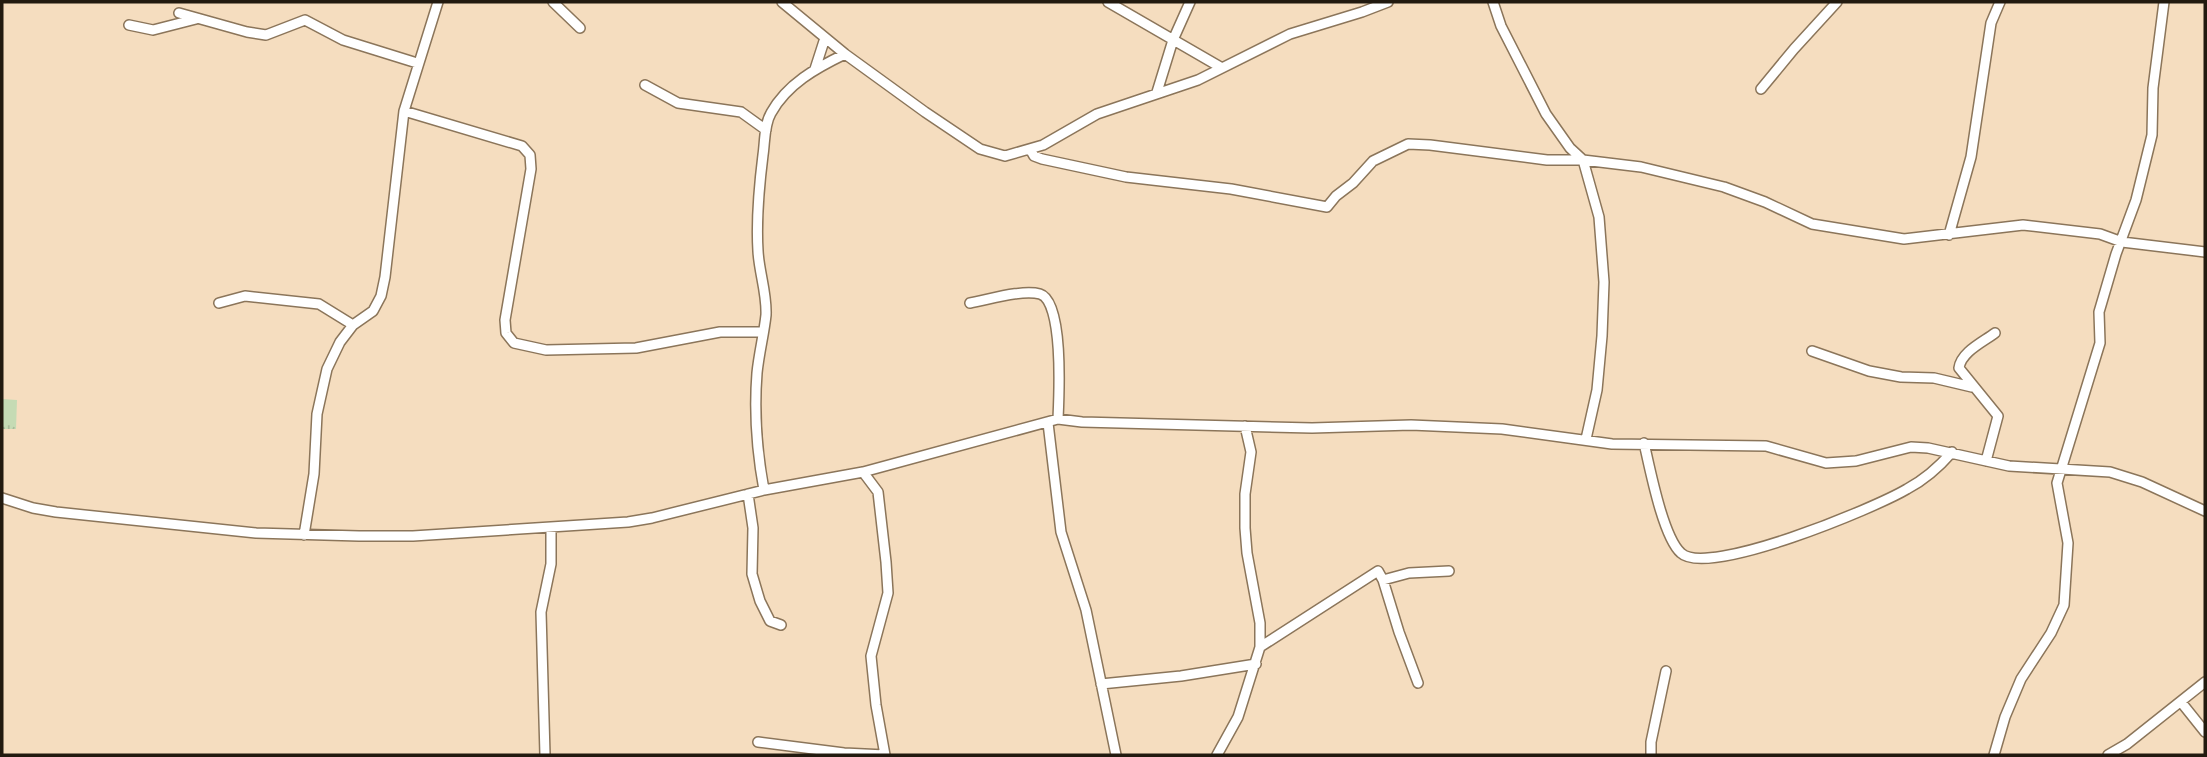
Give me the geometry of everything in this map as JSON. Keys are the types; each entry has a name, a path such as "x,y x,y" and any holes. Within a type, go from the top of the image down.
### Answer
{"street":[{"path":"304,535 314,474 317,414 322,389 332,354 353,325 373,311 381,296 404,111 438,2"},
{"path":"553,2 580,28"},
{"path":"782,2 845,54 980,149 1004,156 1044,145 1097,114 1198,80 1290,34 1388,2"},
{"path":"1108,2 1222,68"},
{"path":"1157,92 1173,40 1190,2"},
{"path":"1493,2 1501,26 1546,114 1570,148 1583,160 1599,217 1604,282 1602,336 1597,390 1586,439"},
{"path":"1761,89 1837,2"},
{"path":"1949,235 1971,157 1991,23 2000,2"},
{"path":"1994,755 2005,717 2021,679 2051,633 2064,605 2068,543 2057,483 2100,343 2099,312 2136,200 2152,135 2153,88 2165,2"},
{"path":"179,13 266,35 304,20 343,40 417,63"},
{"path":"129,25 153,30 198,18"},
{"path":"815,69 825,38"},
{"path":"764,490 756,403 766,314 758,252 758,183 766,130 770,114 792,87 815,69 845,54"},
{"path":"645,85 678,103 741,112 766,130"},
{"path":"404,111 522,146 530,155 531,169 505,320 506,333 514,343 545,350 636,348 720,332 762,332"},
{"path":"1030,149 1034,156 1042,159 1126,177 1231,190 1327,208 1373,161 1408,144 1547,160 1583,160 1641,167 1724,187 1812,223 1904,239 2024,225 2100,234 2122,242 2205,252"},
{"path":"970,303 1027,292 1044,295 1048,300 1056,334 1060,372 1058,419"},
{"path":"219,303 245,296 318,304 353,325"},
{"path":"1986,461 1998,416 1959,368 1960,360 1995,333"},
{"path":"1812,351 1869,371 1901,377 1934,378 1972,387"},
{"path":"2,498 57,512 256,533 413,536 551,528 652,518 764,490 863,471 1058,419 1082,422 1312,428 1411,425 1502,429 1612,444 1766,446 1826,463 1856,461 1911,447 1928,447 2009,466 2110,472 2142,482 2205,511"},
{"path":"1048,423 1060,532 1086,610 1116,755"},
{"path":"1217,755 1238,717 1260,647 1260,623 1245,528 1245,494 1251,452 1245,426"},
{"path":"1644,443 1670,540 1681,554 1690,559 1750,551 1866,510 1908,489 1937,468 1952,453"},
{"path":"758,742 844,753 885,755 871,656 888,593 886,562 878,492 863,471"},
{"path":"748,494 753,528 752,574 760,601 770,621 781,625"},
{"path":"545,755 541,612 551,564 551,528"},
{"path":"1383,580 1409,573 1450,570"},
{"path":"1260,647 1356,587 1374,571 1380,573 1383,580 1418,682"},
{"path":"1101,684 1181,676 1256,664"},
{"path":"1651,755 1651,742 1666,671"},
{"path":"2108,755 2205,682"},
{"path":"2181,702 2205,732"}],"green space":[{"path":"2,399 17,400 16,429 2,429"}]}
